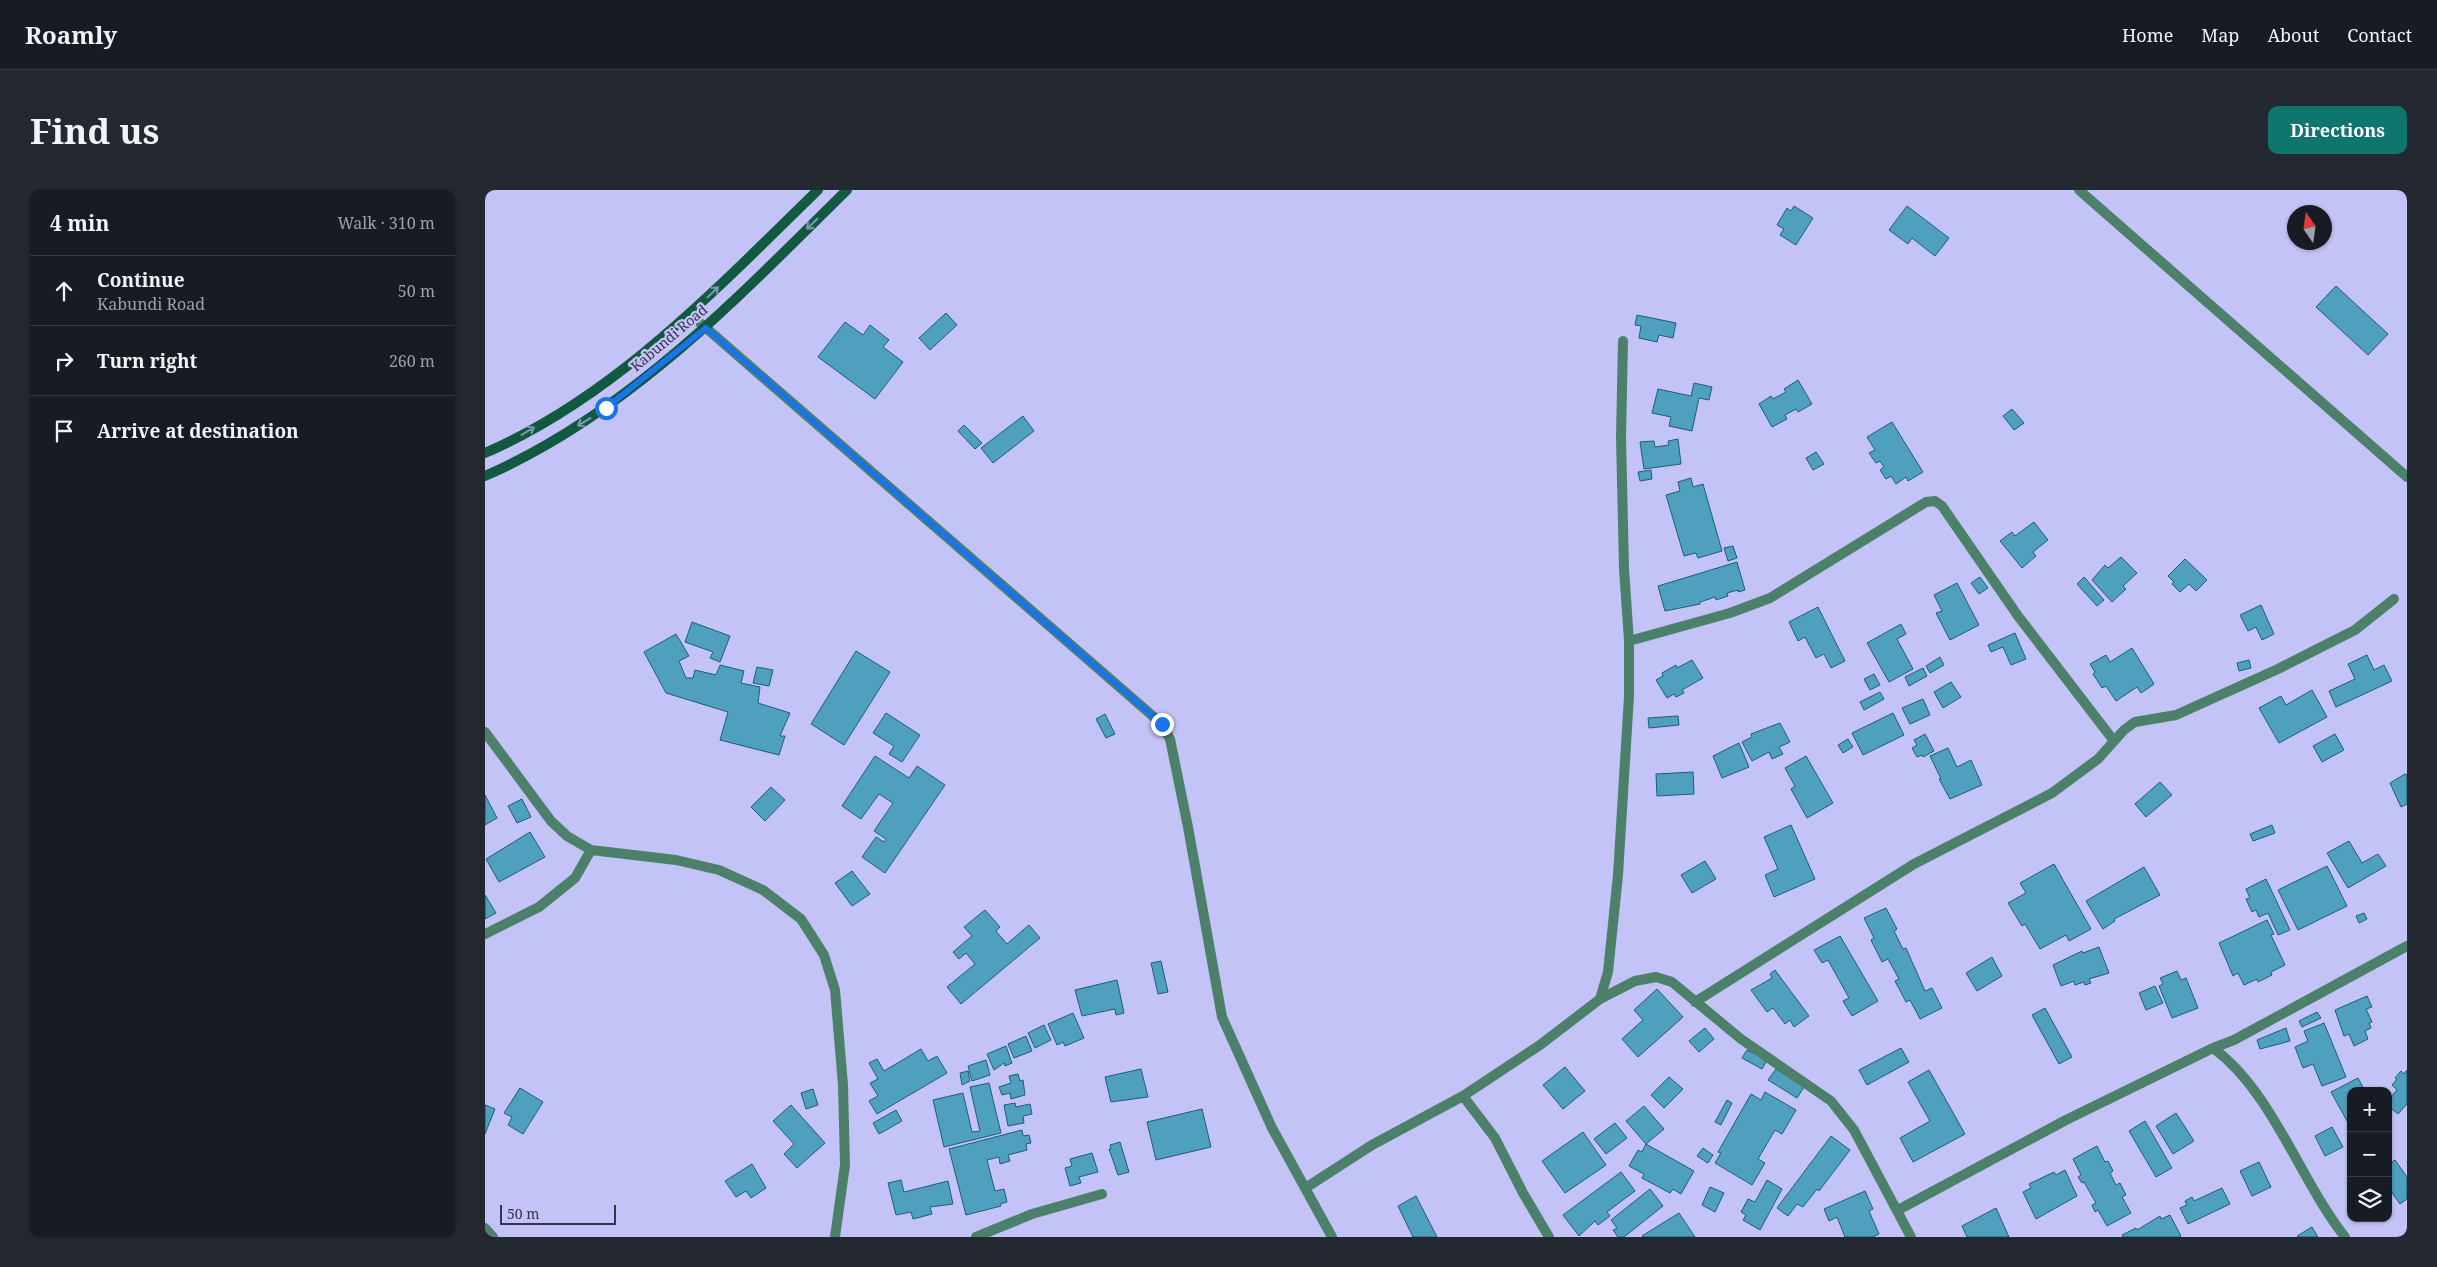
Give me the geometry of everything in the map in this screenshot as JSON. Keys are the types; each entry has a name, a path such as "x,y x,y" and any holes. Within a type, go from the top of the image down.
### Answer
{"street":[{"name":"Kabundi Road","path":"485,453 510,442 595,391 690,314 818,190"},
{"name":"Kabundi Road","path":"485,476 520,461 606,408 706,328 847,190"},
{"path":"2079,190 2407,477"},
{"path":"690,314 1162,724 1170,739 1187,818 1222,1018 1268,1120 1307,1187 1332,1237"},
{"path":"1600,999 1608,972 1618,875 1626,763 1629,641 1624,569 1621,437 1623,342"},
{"path":"1629,641 1730,613 1770,598 1926,502 1935,501 1942,506 2050,659 2114,740"},
{"path":"1695,1002 1914,864 2052,792 2098,759 2114,740 2135,722 2177,715 2355,630 2394,599"},
{"path":"485,732 551,821 567,836 591,850 676,860 719,870 763,890 801,919 823,956 835,990 843,1084 845,1165 835,1237"},
{"path":"485,934 539,907 575,878 591,850"},
{"path":"1897,1210 2074,1116 2213,1048 2234,1040 2407,946"},
{"path":"1307,1187 1371,1144 1463,1096 1540,1044 1600,999 1635,981 1656,977 1672,982 1741,1039 1831,1101 1854,1130 1911,1237"},
{"path":"2213,1048 2231,1061 2244,1078 2268,1113 2329,1217 2345,1237"},
{"path":"1463,1096 1495,1138 1523,1193 1549,1237"},
{"path":"976,1237 1032,1214 1102,1194"},
{"path":"485,1228 493,1237"}],"building":[{"path":"1794,206 1813,218 1796,245 1780,235 1784,229 1777,225 1787,208 1791,211"},
{"path":"1907,206 1949,238 1935,256 1912,238 1908,244 1889,230"},
{"path":"2336,286 2388,334 2368,355 2316,307"},
{"path":"946,313 957,325 930,350 919,338"},
{"path":"1637,315 1676,323 1673,338 1659,335 1657,342 1639,338 1641,326 1635,325"},
{"path":"845,322 863,335 870,325 889,340 883,347 903,362 875,399 818,357"},
{"path":"1798,380 1812,404 1798,412 1796,409 1785,415 1787,419 1772,427 1759,404 1771,396 1773,399 1786,392 1784,389"},
{"path":"1694,383 1712,387 1709,400 1699,398 1692,431 1669,426 1671,417 1652,413 1658,389 1691,396"},
{"path":"2012,409 2024,423 2014,430 2003,416"},
{"path":"1023,416 1034,431 993,463 981,448"},
{"path":"1892,422 1923,472 1908,481 1906,477 1896,484 1891,476 1886,479 1880,470 1884,467 1880,461 1876,463 1869,453 1875,450 1867,437"},
{"path":"964,425 982,443 975,449 958,431"},
{"path":"1678,439 1681,464 1644,469 1640,442 1654,441 1655,447 1669,445 1668,441"},
{"path":"1816,452 1824,464 1813,470 1806,458"},
{"path":"1651,470 1652,479 1640,481 1638,472"},
{"path":"1691,478 1693,487 1703,484 1722,551 1698,558 1696,553 1684,556 1666,495 1680,491 1678,482"},
{"path":"2034,522 2048,540 2033,552 2036,556 2022,568 2000,541 2012,532 2015,536"},
{"path":"1733,546 1737,558 1728,561 1724,548"},
{"path":"2121,557 2137,573 2123,586 2126,589 2112,602 2092,580 2105,565 2108,568"},
{"path":"2185,559 2207,580 2196,591 2189,584 2180,592 2172,584 2174,582 2168,576"},
{"path":"1737,562 1745,590 1727,593 1728,596 1716,600 1715,597 1700,602 1700,604 1665,611 1658,586"},
{"path":"1980,577 1988,588 1979,594 1971,583"},
{"path":"2084,577 2104,600 2097,606 2077,584"},
{"path":"1957,583 1979,625 1950,640 1936,613 1942,611 1934,595"},
{"path":"2261,605 2274,634 2262,640 2256,627 2248,631 2240,615"},
{"path":"1818,607 1845,661 1831,668 1824,654 1816,658 1805,637 1798,641 1789,622"},
{"path":"692,622 730,636 720,662 710,658 713,652 685,642"},
{"path":"1901,624 1906,634 1897,639 1913,669 1889,682 1867,643"},
{"path":"2015,633 2026,659 2011,665 2003,647 1991,652 1988,645"},
{"path":"676,634 689,656 679,661 686,678 693,678 695,670 716,675 720,665 744,671 741,683 760,687 758,703 790,713 780,736 785,736 779,755 720,740 728,712 666,693 644,652"},
{"path":"2132,648 2154,684 2141,693 2137,687 2116,701 2106,686 2102,688 2093,674 2095,672 2090,664 2106,655 2110,662"},
{"path":"856,651 890,672 844,745 811,724"},
{"path":"2367,655 2374,670 2384,665 2392,681 2336,707 2329,691 2355,679 2348,664"},
{"path":"1940,657 1944,665 1930,673 1926,666"},
{"path":"1692,660 1703,678 1682,690 1684,693 1676,697 1674,694 1667,698 1656,680 1663,676 1662,673 1676,665 1677,668"},
{"path":"2249,660 2251,668 2239,671 2237,663"},
{"path":"757,667 773,670 769,686 753,683"},
{"path":"1923,668 1927,676 1909,686 1905,677"},
{"path":"1874,674 1880,685 1870,690 1864,679"},
{"path":"1951,682 1961,697 1943,708 1934,692"},
{"path":"2312,690 2327,717 2279,743 2259,708 2281,696 2286,705"},
{"path":"1880,692 1884,699 1864,710 1860,702"},
{"path":"1923,699 1930,715 1910,724 1902,708"},
{"path":"886,713 920,735 902,762 889,754 894,746 873,733"},
{"path":"1893,713 1904,735 1863,755 1852,733"},
{"path":"1105,714 1115,734 1106,738 1096,719"},
{"path":"1678,716 1679,725 1649,728 1648,718"},
{"path":"1780,723 1790,742 1779,747 1783,754 1772,759 1769,752 1752,761 1742,742 1752,737 1751,734"},
{"path":"1925,734 1934,751 1923,757 1922,755 1917,757 1912,748 1917,745 1914,740"},
{"path":"2335,734 2344,750 2322,762 2313,746"},
{"path":"1848,739 1853,747 1843,753 1838,745"},
{"path":"1739,743 1749,767 1722,778 1713,756"},
{"path":"1948,748 1957,767 1971,760 1982,785 1950,799 1939,779 1941,779 1930,756"},
{"path":"875,756 909,778 917,766 945,785 885,873 862,857 876,837 884,842 886,839 874,831 893,803 879,794 861,819 842,806"},
{"path":"1806,756 1833,803 1807,818 1791,789 1795,786 1785,768"},
{"path":"1693,772 1694,794 1657,796 1656,774"},
{"path":"2405,774 2407,775 2407,804 2401,807 2390,783"},
{"path":"2160,782 2172,795 2146,817 2135,804"},
{"path":"771,787 785,800 765,821 751,807"},
{"path":"485,795 497,818 485,825"},
{"path":"522,799 531,817 517,823 508,806"},
{"path":"1791,825 1815,879 1774,897 1765,875 1778,869 1764,837"},
{"path":"2272,825 2275,833 2253,841 2250,834"},
{"path":"530,832 545,857 499,882 486,859"},
{"path":"2349,841 2362,863 2378,854 2386,866 2348,888 2327,853"},
{"path":"1705,861 1716,879 1692,893 1681,875"},
{"path":"2054,864 2091,929 2069,941 2066,935 2040,949 2025,924 2022,926 2008,903 2026,893 2020,883"},
{"path":"2327,866 2347,906 2298,930 2278,890"},
{"path":"2144,867 2160,895 2114,919 2115,921 2103,929 2086,901"},
{"path":"852,871 870,894 852,906 835,883"},
{"path":"2266,879 2290,930 2278,935 2268,913 2259,917 2256,910 2252,912 2246,899 2250,898 2246,889"},
{"path":"485,895 496,913 485,919"},
{"path":"1886,908 1897,929 1894,931 1903,949 1906,948 1925,991 1932,988 1942,1008 1920,1019 1910,1000 1906,1002 1895,981 1899,979 1888,959 1882,962 1871,940 1874,938 1864,918"},
{"path":"985,910 1000,927 996,931 1007,944 1029,925 1040,938 961,1004 947,987 975,964 966,953 959,959 953,952 972,936 964,927"},
{"path":"2364,913 2367,919 2359,923 2356,916"},
{"path":"2267,920 2274,934 2271,935 2285,965 2271,972 2272,975 2258,982 2257,979 2244,985 2238,973 2233,976 2219,943"},
{"path":"1840,936 1878,1001 1852,1016 1843,1001 1849,998 1828,960 1822,963 1814,950"},
{"path":"2099,947 2109,973 2089,979 2091,983 2085,985 2084,982 2075,985 2074,981 2061,986 2053,965 2082,951 2083,953"},
{"path":"1992,957 2002,976 1977,991 1966,973"},
{"path":"1161,961 1168,992 1158,994 1151,963"},
{"path":"1775,970 1809,1016 1794,1027 1790,1020 1785,1024 1773,1008 1767,1012 1751,990 1772,978 1770,974"},
{"path":"2177,971 2181,980 2186,978 2198,1008 2172,1018 2159,986 2163,984 2160,978"},
{"path":"1117,980 1124,1013 1116,1015 1115,1009 1082,1016 1075,990"},
{"path":"2155,986 2163,1003 2146,1010 2139,993"},
{"path":"1657,989 1683,1017 1638,1057 1622,1039 1643,1020 1634,1010"},
{"path":"2367,996 2372,1007 2366,1009 2372,1022 2369,1023 2371,1028 2365,1031 2368,1039 2354,1046 2349,1034 2344,1036 2335,1010"},
{"path":"2045,1008 2072,1057 2059,1064 2032,1015"},
{"path":"2317,1012 2321,1018 2302,1027 2299,1021"},
{"path":"1073,1013 1084,1038 1065,1046 1063,1042 1057,1045 1048,1024"},
{"path":"2324,1023 2346,1077 2322,1086 2313,1064 2303,1068 2295,1047 2308,1041 2304,1031"},
{"path":"1044,1025 1051,1040 1035,1048 1028,1033"},
{"path":"1705,1028 1714,1039 1699,1052 1689,1041"},
{"path":"2286,1028 2290,1041 2260,1049 2257,1040"},
{"path":"1026,1036 1032,1051 1014,1058 1008,1044"},
{"path":"1006,1046 1012,1063 1005,1066 1004,1063 994,1070 987,1054"},
{"path":"1901,1048 1909,1062 1867,1085 1859,1070"},
{"path":"921,1049 928,1061 937,1056 947,1073 877,1114 869,1101 878,1096 870,1083 878,1079 869,1063 877,1059 884,1071"},
{"path":"1747,1050 1767,1060 1762,1069 1742,1058"},
{"path":"986,1060 990,1075 972,1081 968,1066"},
{"path":"1565,1067 1585,1091 1563,1109 1543,1085"},
{"path":"1141,1069 1148,1097 1111,1102 1105,1077"},
{"path":"1776,1069 1804,1087 1797,1098 1768,1080"},
{"path":"1929,1070 1965,1134 1913,1162 1900,1138 1930,1121 1908,1082"},
{"path":"2407,1070 2407,1104 2398,1114 2392,1109 2392,1096 2397,1090 2392,1085 2401,1071 2404,1074"},
{"path":"968,1071 970,1081 962,1085 960,1073"},
{"path":"1018,1074 1020,1081 1023,1080 1025,1095 1011,1099 1010,1093 1002,1095 999,1087 1011,1083 1009,1076"},
{"path":"1669,1077 1683,1089 1664,1108 1651,1095"},
{"path":"2358,1078 2363,1087 2347,1087 2347,1121 2331,1092"},
{"path":"989,1083 1001,1133 944,1147 933,1100 963,1093 972,1132 980,1131 970,1087"},
{"path":"520,1088 543,1102 523,1134 508,1125 512,1117 504,1113"},
{"path":"813,1089 818,1105 806,1109 801,1093"},
{"path":"1765,1092 1796,1110 1782,1134 1775,1130 1758,1159 1765,1163 1752,1185 1715,1163 1721,1153 1718,1152 1751,1094 1761,1100"},
{"path":"1727,1100 1732,1103 1721,1125 1715,1122"},
{"path":"1015,1103 1016,1107 1030,1104 1032,1114 1023,1116 1024,1123 1008,1126 1004,1105"},
{"path":"485,1105 495,1109 485,1134"},
{"path":"791,1105 825,1143 797,1168 784,1154 794,1144 773,1121"},
{"path":"1644,1106 1664,1129 1646,1144 1626,1121"},
{"path":"1202,1109 1211,1147 1156,1160 1147,1122"},
{"path":"896,1110 902,1121 879,1134 873,1123"},
{"path":"2176,1113 2194,1141 2173,1154 2156,1126"},
{"path":"2145,1121 2172,1168 2156,1177 2129,1131"},
{"path":"1615,1123 1627,1138 1606,1154 1594,1139"},
{"path":"2332,1127 2343,1147 2325,1156 2315,1136"},
{"path":"1022,1130 1023,1136 1029,1135 1031,1143 1026,1144 1027,1150 1008,1155 1010,1161 1000,1164 999,1157 987,1160 995,1191 1004,1189 1007,1202 1000,1204 1001,1206 966,1215 949,1149"},
{"path":"1583,1132 1606,1165 1565,1193 1542,1161"},
{"path":"1831,1136 1850,1150 1819,1191 1817,1189 1803,1207 1797,1204 1788,1216 1777,1208"},
{"path":"1120,1142 1129,1172 1118,1175 1109,1149 1111,1149 1110,1145"},
{"path":"1646,1144 1694,1171 1681,1194 1673,1189 1670,1193 1642,1178 1644,1174 1629,1166 1638,1150 1642,1152"},
{"path":"2097,1146 2105,1162 2108,1161 2113,1171 2110,1173 2116,1185 2120,1183 2126,1195 2122,1197 2131,1213 2107,1226 2098,1210 2095,1212 2092,1205 2096,1203 2084,1182 2082,1183 2078,1177 2081,1175 2073,1159"},
{"path":"1703,1148 1713,1155 1708,1163 1697,1156"},
{"path":"1092,1153 1098,1172 1079,1177 1081,1183 1070,1186 1065,1168 1072,1166 1070,1159"},
{"path":"2395,1160 2407,1177 2407,1199 2400,1204 2392,1193 2392,1162"},
{"path":"2259,1162 2271,1187 2252,1196 2240,1171"},
{"path":"752,1164 766,1188 751,1198 746,1191 736,1197 725,1181"},
{"path":"2065,1170 2077,1196 2036,1219 2023,1192 2031,1188 2029,1184 2054,1172 2056,1175"},
{"path":"1621,1172 1635,1191 1607,1212 1610,1216 1598,1225 1595,1221 1579,1236 1563,1215"},
{"path":"901,1180 904,1192 948,1181 953,1204 930,1207 932,1214 913,1219 911,1212 896,1215 888,1183"},
{"path":"1767,1180 1782,1189 1760,1230 1743,1220 1746,1215 1741,1212 1748,1199 1755,1202"},
{"path":"1710,1187 1724,1193 1715,1212 1702,1205"},
{"path":"2222,1188 2230,1204 2188,1224 2180,1208 2187,1205 2185,1201 2192,1197 2194,1201"},
{"path":"1650,1189 1663,1206 1624,1237 1618,1237 1613,1230 1617,1228 1611,1220"},
{"path":"1865,1191 1873,1209 1869,1211 1879,1234 1873,1237 1845,1237 1837,1217 1829,1221 1824,1209"},
{"path":"1416,1196 1437,1237 1413,1237 1398,1206"},
{"path":"1996,1208 2009,1237 1967,1237 1962,1226"},
{"path":"1679,1213 1695,1237 1642,1236"},
{"path":"2170,1215 2180,1237 2123,1237 2122,1235 2136,1228 2137,1230 2160,1216 2161,1219"},
{"path":"2312,1227 2318,1237 2297,1236"}],"route":[{"path":"606,408 706,328 1162,724"}]}
